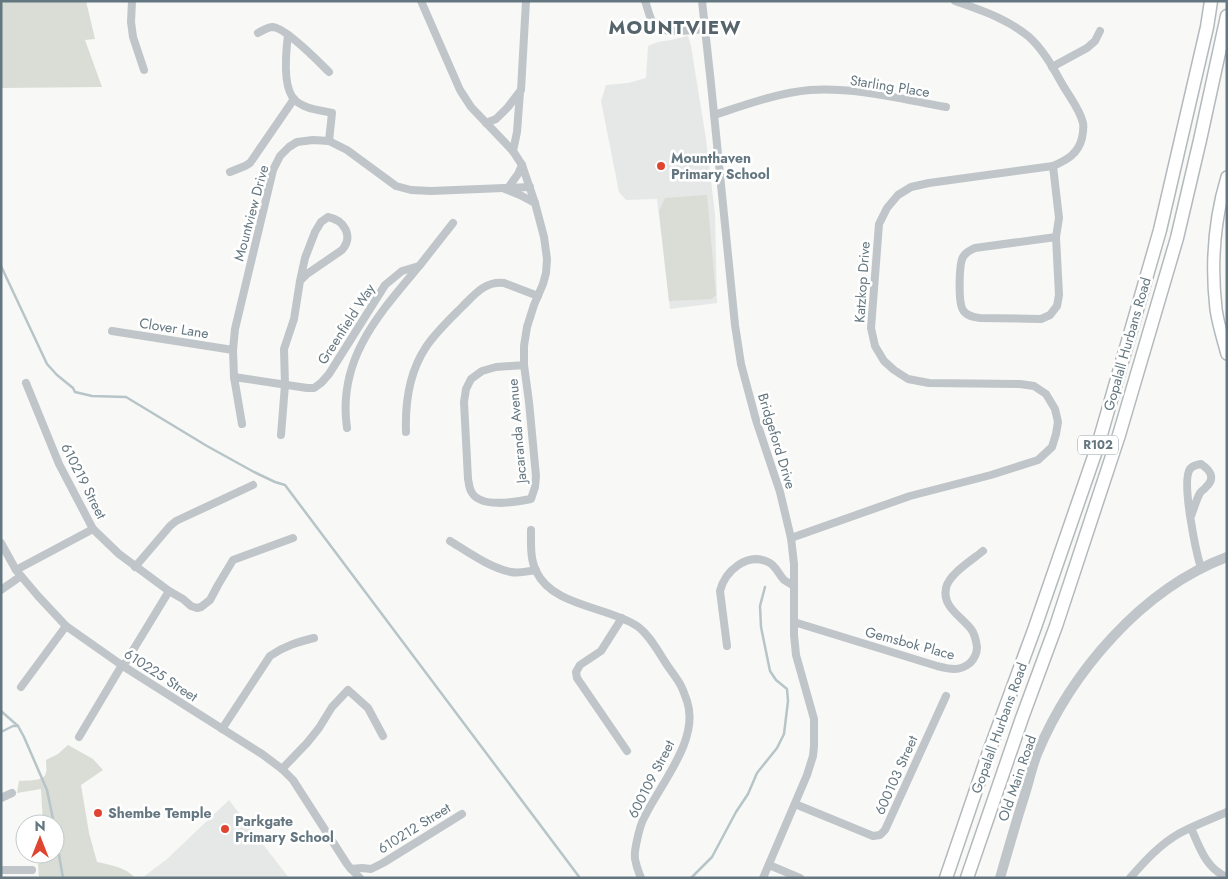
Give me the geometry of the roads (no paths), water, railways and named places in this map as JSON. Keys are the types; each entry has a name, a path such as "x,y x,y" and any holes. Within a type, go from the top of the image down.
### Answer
{"main road":[{"name":"Gopalall Hurbans Road","path":"946,878 1098,445 1160,230 1212,1"},
{"name":"Gopalall Hurbans Road","path":"967,878 1056,626 1119,434 1177,238 1227,16"},
{"path":"1227,178 1216,231 1213,264 1216,310 1227,354"}],"street":[{"path":"132,1 131,22 133,37 144,70"},
{"name":"Jacaranda Avenue","path":"421,1 460,90 471,107 513,151 522,165 535,203 544,237 547,259 543,284 527,328 524,346 524,365 535,463 535,487 531,499 512,503 486,502 477,499 471,491 468,479 464,402 466,389 471,379 482,371 496,367 524,365"},
{"path":"513,151 517,132 526,1"},
{"path":"645,1 653,23 660,30 705,29"},
{"name":"Bridgeford Drive","path":"702,1 734,316 741,364 756,420 780,492 791,538 794,564 794,635 796,655 814,719 813,756 807,775 763,878"},
{"name":"Katzkop Drive","path":"791,538 910,496 1038,460 1052,447 1056,434 1058,422 1055,409 1046,394 1034,386 1020,384 929,383 908,379 884,361 875,346 871,328 879,224 887,208 898,195 911,187 930,183 1053,166 1075,154 1081,144 1083,123 1078,111 1040,48 1028,36 1008,22 955,1"},
{"path":"258,33 274,27 302,46 329,72"},
{"path":"1052,68 1087,48 1095,41 1100,31"},
{"path":"288,35 285,60 286,76 294,100 304,106 332,113 329,141"},
{"path":"486,124 496,119 508,107 520,90"},
{"name":"Starling Place","path":"714,115 771,97 809,90 856,91 946,107"},
{"path":"230,172 250,163 294,100"},
{"name":"Mountview Drive","path":"242,424 234,377 232,350 235,329 273,170 280,156 289,147 297,142 312,140 329,141 347,150 396,186 411,190 431,191 530,187"},
{"path":"522,165 518,174 505,188 535,203"},
{"path":"1053,166 1059,218 1056,237 1059,295 1056,306 1050,315 1041,319 971,317 962,310 960,300 962,259 967,252 976,248 1056,237"},
{"path":"281,435 285,385 284,349 294,319 300,281 305,258 321,222 328,217 335,218 347,231 347,245 300,281"},
{"name":"Greenfield Way","path":"347,428 345,400 347,385 361,345 379,316 453,222"},
{"name":"Greenfield Way","path":"234,377 307,388 314,388 321,384 344,352 376,298 386,285 402,271 419,266"},
{"path":"406,432 406,408 413,376 420,357 438,332 477,292 490,284 504,283 538,296"},
{"name":"Clover Lane","path":"112,331 232,350"},
{"name":"610219 Street","path":"26,383 59,464 93,529 118,554 192,606 201,607 210,600 233,560 293,538"},
{"path":"1191,516 1201,491 1208,486 1210,480 1211,474 1207,468 1200,464 1189,470 1187,478 1188,504 1195,548 1201,568"},
{"path":"135,567 176,520 253,485"},
{"path":"1,590 18,573 93,529"},
{"name":"600109 Street","path":"531,530 532,554 536,570 545,583 565,598 622,618 639,627 680,684 688,703 688,731 683,748 644,817 638,835 635,862 641,878"},
{"path":"450,542 506,571 513,573 536,570"},
{"name":"610225 Street","path":"1,543 18,573 66,626 122,666 262,754 282,769 293,780 346,864 352,869"},
{"name":"Gemsbok Place","path":"794,622 937,666 954,670 965,667 972,662 977,652 976,640 972,630 949,606 945,597 946,587 954,575 983,550"},
{"name":"Old Main Road","path":"1000,878 1036,755 1055,716 1074,685 1102,648 1136,614 1167,590 1201,568 1227,557"},
{"path":"726,646 720,590 728,574 737,565 758,559 769,562 775,566 785,581 794,586"},
{"path":"79,737 169,591"},
{"path":"622,618 601,651 580,665 576,672 577,678 627,751"},
{"path":"21,687 66,626"},
{"path":"222,729 270,656 294,643 314,638"},
{"path":"282,769 307,743 332,707 348,690 368,708 383,736"},
{"name":"600103 Street","path":"795,804 873,836 880,835 885,830 946,696"},
{"path":"1,798 12,793"},
{"path":"1130,878 1141,865 1178,834 1227,812"},
{"name":"610212 Street","path":"352,869 371,869 462,814"},
{"path":"1192,828 1200,851 1211,866 1227,877"},
{"path":"769,865 800,878"},
{"path":"352,869 360,878"},
{"path":"1,870 32,870"}],"waterway":[{"path":"1,266 47,364 75,392 92,396 126,397 207,446 254,472 285,485 580,878"},
{"path":"691,878 712,857 748,794 757,773 777,748 784,734 788,701 787,689 776,680 770,671 761,627 760,606 765,587"},
{"path":"1,711 18,726 24,737 47,790 52,814"},
{"path":"1,732 13,726 18,726"},
{"path":"61,864 63,878"}],"place":[{"name":"Mounthaven Primary School","path":"661,166"},
{"name":"Shembe Temple","path":"98,813"},
{"name":"Parkgate Primary School","path":"225,829"}],"district":[{"name":"MOUNTVIEW","path":"675,27"}]}
